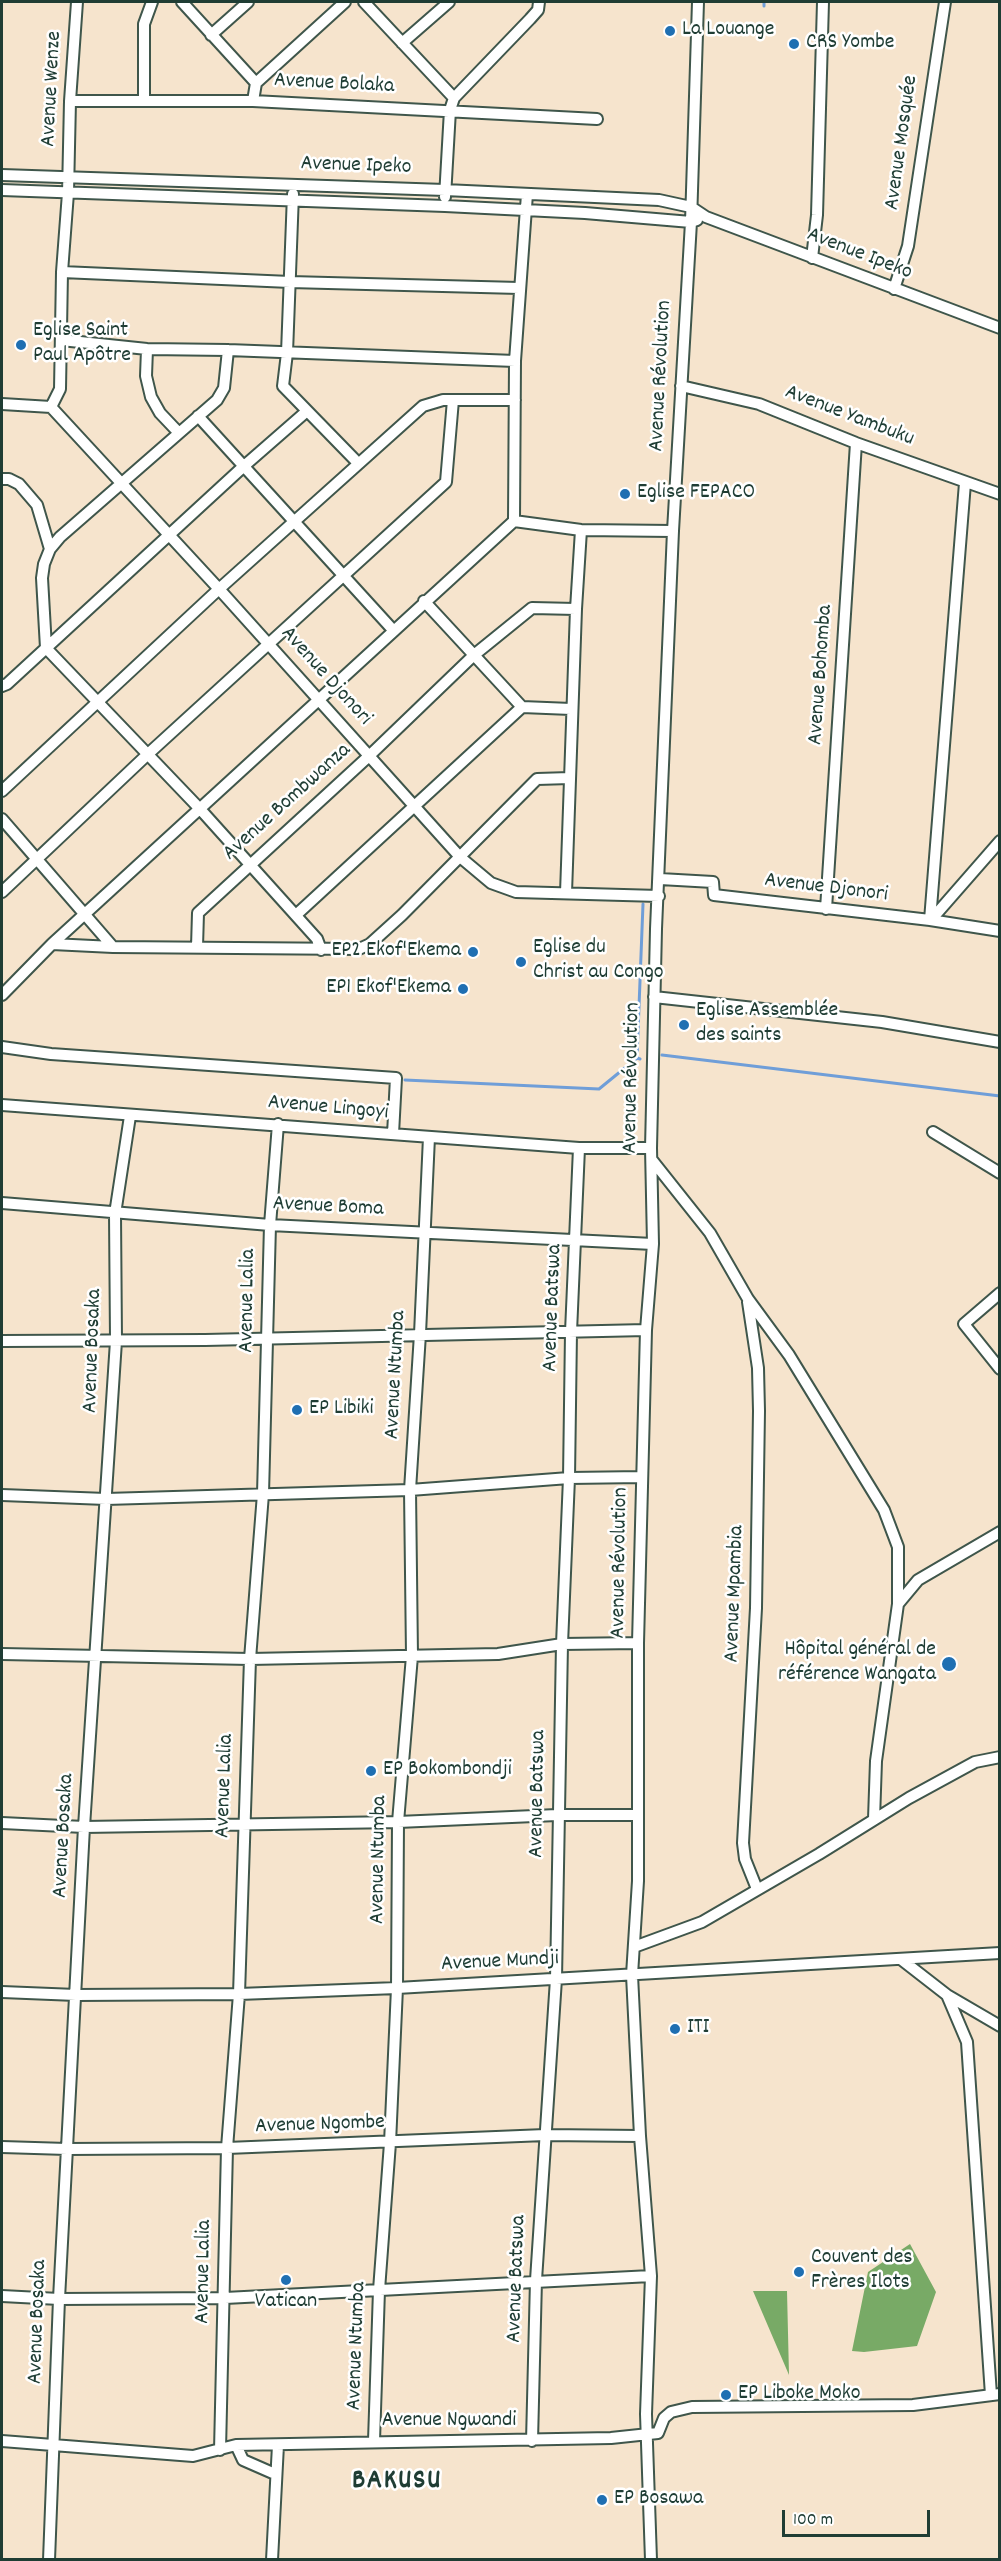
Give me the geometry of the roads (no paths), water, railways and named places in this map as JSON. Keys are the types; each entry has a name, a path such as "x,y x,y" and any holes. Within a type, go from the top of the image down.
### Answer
{"street":[{"name":"Avenue Wenze","path":"51,406 60,389 62,272 77,2"},
{"path":"144,100 144,24 152,2"},
{"path":"182,2 256,83"},
{"path":"211,35 248,2"},
{"path":"253,101 256,83 345,2"},
{"path":"364,2 454,98"},
{"path":"402,43 449,2"},
{"path":"445,206 450,110 454,98 530,19 537,10 539,2"},
{"name":"Avenue Révolution","path":"651,2559 646,2434 651,2276 640,2136 632,1975 638,1881 638,1643 646,1330 652,1244 654,997 673,531 691,222 698,2"},
{"path":"812,258 817,215 823,2"},
{"name":"Avenue Mosquée","path":"894,289 908,246 945,2"},
{"name":"Avenue Bolaka","path":"70,101 253,101 597,119"},
{"name":"Avenue Ipeko","path":"2,175 446,190 659,200 691,207 706,217 999,328"},
{"path":"293,185 287,353 283,386 358,463"},
{"path":"2,201 6,190"},
{"name":"Avenue Ipeko","path":"6,190 445,206 585,213 691,222 706,217"},
{"path":"2,995 52,945 514,520 515,362 527,194"},
{"path":"585,213 587,196"},
{"path":"62,272 290,282 519,288"},
{"path":"61,340 147,349 228,350 515,362"},
{"path":"147,349 146,376 151,397 160,413 179,433"},
{"path":"228,350 223,393 60,537 51,549 44,564 42,578 46,648 200,809 317,939 321,950"},
{"name":"Avenue Yambuku","path":"681,386 759,404 856,443 999,494"},
{"path":"2,791 219,589 423,406 443,400 515,400"},
{"path":"2,892 148,754 446,482 453,400"},
{"path":"2,404 51,406"},
{"name":"Avenue Djonori","path":"51,406 460,856 491,883 516,892 658,896"},
{"path":"2,686 7,684 307,411"},
{"path":"198,416 393,630"},
{"name":"Avenue Bohomba","path":"826,909 856,443"},
{"path":"2,479 9,479 19,484 37,505 51,549"},
{"path":"930,920 965,483"},
{"path":"514,520 581,530 673,531"},
{"path":"566,893 571,710 581,530"},
{"path":"424,601 522,707 571,710"},
{"name":"Avenue Bombwanza","path":"197,947 198,912 369,756 474,655 532,608 576,609"},
{"path":"296,915 522,707"},
{"path":"52,945 349,951 370,944 537,779 570,778"},
{"path":"2,819 113,947"},
{"path":"930,920 999,841"},
{"name":"Avenue Djonori","path":"660,879 713,882 714,895 930,920 999,931"},
{"path":"654,997 882,1022 999,1042"},
{"path":"2,1047 51,1054 396,1077 393,1134"},
{"name":"Avenue Lingoyi","path":"2,1105 579,1148 651,1148"},
{"name":"Avenue Bosaka","path":"49,2559 59,2299 84,1827 116,1341 115,1214 130,1116"},
{"name":"Avenue Lalia","path":"220,2450 225,2298 226,2148 239,1994 250,1659 263,1494 270,1225 278,1124"},
{"path":"933,1132 999,1173"},
{"name":"Avenue Ntumba","path":"374,2441 379,2290 390,2143 397,1988 398,1822 412,1656 410,1490 429,1137"},
{"name":"Avenue Batswa","path":"532,2441 536,2280 556,1979 557,1815 569,1478 571,1332 579,1148"},
{"path":"652,1160 710,1233 748,1299 789,1355 884,1510 898,1546 898,1604 876,1761 874,1819"},
{"name":"Avenue Boma","path":"2,1203 270,1225 652,1244"},
{"path":"999,1293 964,1324 999,1369"},
{"name":"Avenue Mpambia","path":"748,1299 758,1368 759,1411 756,1608 744,1843 745,1859 757,1889"},
{"path":"2,1341 116,1341 646,1330"},
{"path":"2,1495 106,1499 410,1490 569,1478 642,1477"},
{"path":"898,1604 918,1580 999,1532"},
{"path":"2,1654 250,1659 498,1654 562,1644 638,1643"},
{"path":"634,1947 702,1922 874,1819 975,1762 998,1755"},
{"path":"2,1823 84,1827 245,1825 398,1822 557,1815 637,1815"},
{"name":"Avenue Mundji","path":"2,1992 76,1995 239,1994 397,1988 999,1953"},
{"path":"902,1960 947,1995 999,2026"},
{"path":"646,2434 658,2433 664,2418 671,2412 692,2407 913,2405 995,2394 967,2042 947,1995"},
{"name":"Avenue Ngombe","path":"2,2146 67,2150 226,2148 544,2135 640,2136"},
{"path":"2,2296 59,2299 225,2298 536,2280 651,2276"},
{"name":"Avenue Ngwandi","path":"2,2441 194,2457 236,2445 374,2441 532,2441 612,2438 646,2434"},
{"path":"236,2445 243,2460 275,2474"},
{"path":"272,2559 278,2445"}],"waterway":[{"path":"640,1059 637,1058 643,904"},
{"path":"662,1055 1000,1096"},
{"path":"405,1080 599,1089 637,1058"}],"place":[{"name":"La Louange","path":"670,31"},
{"name":"CRS Yombe","path":"794,44"},
{"name":"Eglise Saint Paul Apôtre","path":"21,345"},
{"name":"Eglise FEPACO","path":"625,494"},
{"name":"EP2 Ekof'Ekema","path":"473,952"},
{"name":"Eglise du Christ au Congo","path":"521,962"},
{"name":"EP1 Ekof'Ekema","path":"463,989"},
{"name":"Eglise Assemblée des saints","path":"684,1025"},
{"name":"EP Libiki","path":"297,1410"},
{"name":"Hôpital général de référence Wangata","path":"949,1664"},
{"name":"EP Bokombondji","path":"371,1771"},
{"name":"ITI","path":"675,2029"},
{"name":"Couvent des Frères Ilots","path":"799,2272"},
{"name":"Vatican","path":"286,2280"},
{"name":"EP Liboke Moko","path":"726,2395"},
{"name":"EP Bosawa","path":"602,2500"}],"district":[{"name":"BAKUSU","path":"397,2483"}]}
